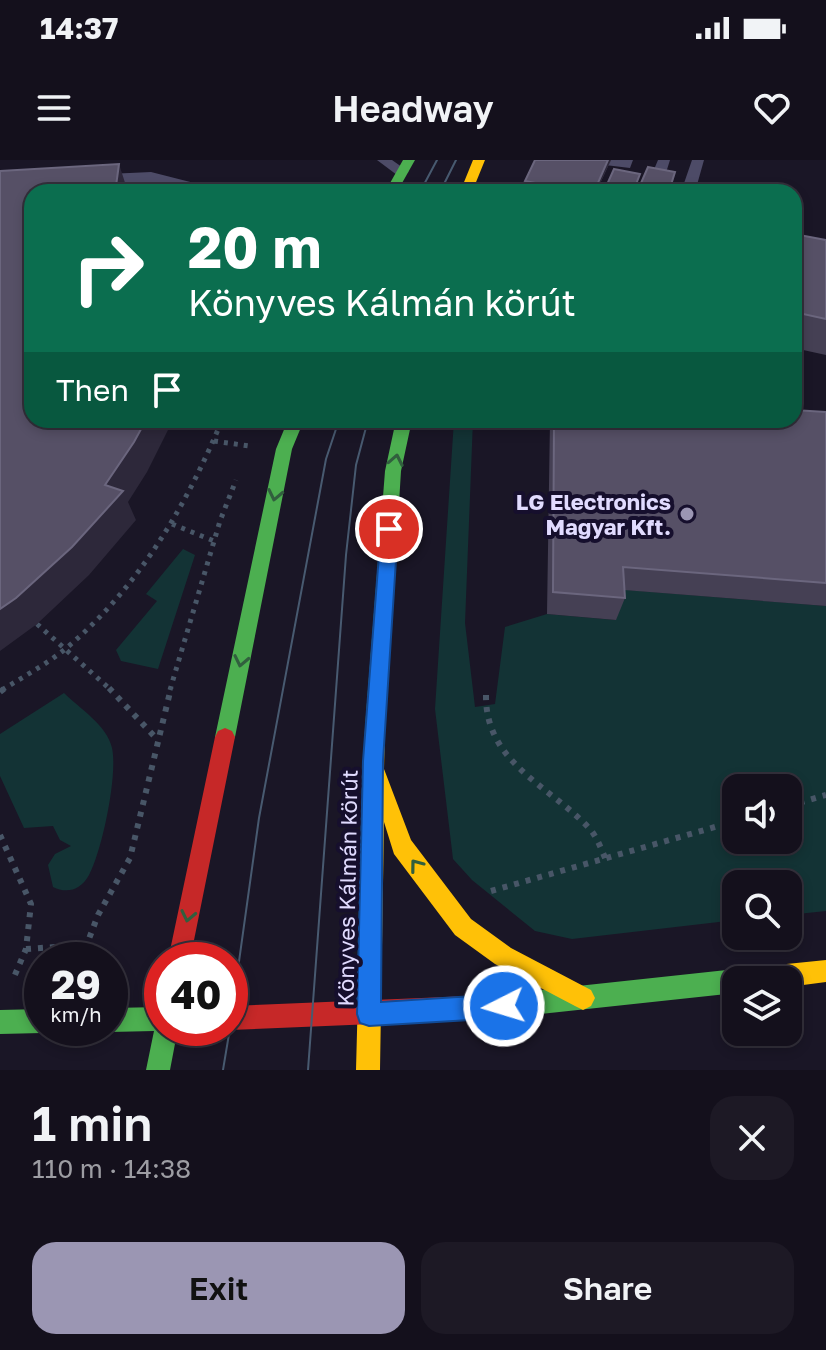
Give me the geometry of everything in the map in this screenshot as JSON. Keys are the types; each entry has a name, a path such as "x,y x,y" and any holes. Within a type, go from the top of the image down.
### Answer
{"main road":[{"path":"469,184 479,160"},
{"path":"396,184 406,166"},
{"path":"183,942 284,449 293,428"},
{"name":"Könyves Kálmán körút","path":"368,1070 373,761 393,471 402,428"},
{"path":"373,761 402,846 463,927 503,956 583,998"},
{"path":"802,974 826,971"},
{"path":"248,1017 369,1014 583,998 722,983"},
{"path":"0,1022 24,1021"},
{"path":"158,1070 163,1046"}],"street":[{"path":"28,184 158,170 183,184"},
{"path":"0,187 24,184"}],"lane":[{"path":"383,160 406,166"},
{"path":"610,162 625,165 627,160"},
{"path":"657,179 664,160"},
{"path":"690,184 698,160"}],"path":[{"path":"0,692 65,649 102,614 149,559 172,524 219,428"},
{"path":"245,458 255,433"},
{"path":"214,441 250,446"},
{"path":"87,942 130,858 156,738 214,541 240,471"},
{"path":"172,524 214,541"},
{"path":"37,624 156,738"},
{"path":"486,695 484,707 494,738 520,770 591,829 606,860"},
{"path":"802,802 826,795"},
{"path":"491,891 722,825"},
{"path":"0,835 31,904 27,942"}],"green space":[{"path":"453,428 473,428 465,623 475,707 495,704 505,627 547,614 616,620 615,589 826,606 826,911 802,914 802,870 722,870 722,922 572,939 535,931 472,880 453,859 435,709"},
{"path":"183,549 195,555 158,669 121,661 116,650 157,601 146,594"},
{"path":"64,693 105,732 113,760 108,813 94,864 82,884 68,890 53,887 48,865 55,854 71,846 60,840 53,826 24,828 0,776 0,734"}],"building":[{"path":"535,160 608,160 598,184 525,181"},
{"path":"119,164 116,184 24,184 24,428 142,428 105,485 123,491 72,547 0,609 0,171"},
{"path":"648,167 675,172 671,184 641,183"},
{"path":"614,169 640,174 636,184 607,184"},
{"path":"802,236 826,240 826,319 802,314"},
{"name":"LG Electronics Magyar Kft.","path":"802,410 826,412 826,583 623,567 625,598 553,592 554,428 802,428"}],"tram line":[{"path":"424,184 437,160"},
{"path":"444,184 456,160"},
{"path":"242,942 259,818 326,459 336,428"},
{"path":"308,1070 346,555 356,465 366,428"},
{"path":"223,1070 227,1046"}],"traffic: fast":[{"path":"396,184 409,160"},
{"path":"225,737 284,449 293,428"},
{"path":"375,728 393,471 402,428"},
{"path":"493,1007 722,982"},
{"path":"128,1020 144,1019"},
{"path":"0,1022 24,1021"},
{"path":"158,1070 163,1046"}],"traffic: slow":[{"path":"469,184 479,160"},
{"path":"368,1070 375,728"},
{"path":"379,777 402,846 463,927 503,956 583,998"},
{"path":"802,974 826,971"}],"traffic: jam":[{"path":"183,942 225,737"},
{"path":"248,1017 493,1007"}],"place":[{"name":"LG Electronics Magyar Kft.","path":"687,514"}],"route":[{"path":"389,529 373,761 369,1014 504,1006"}]}
